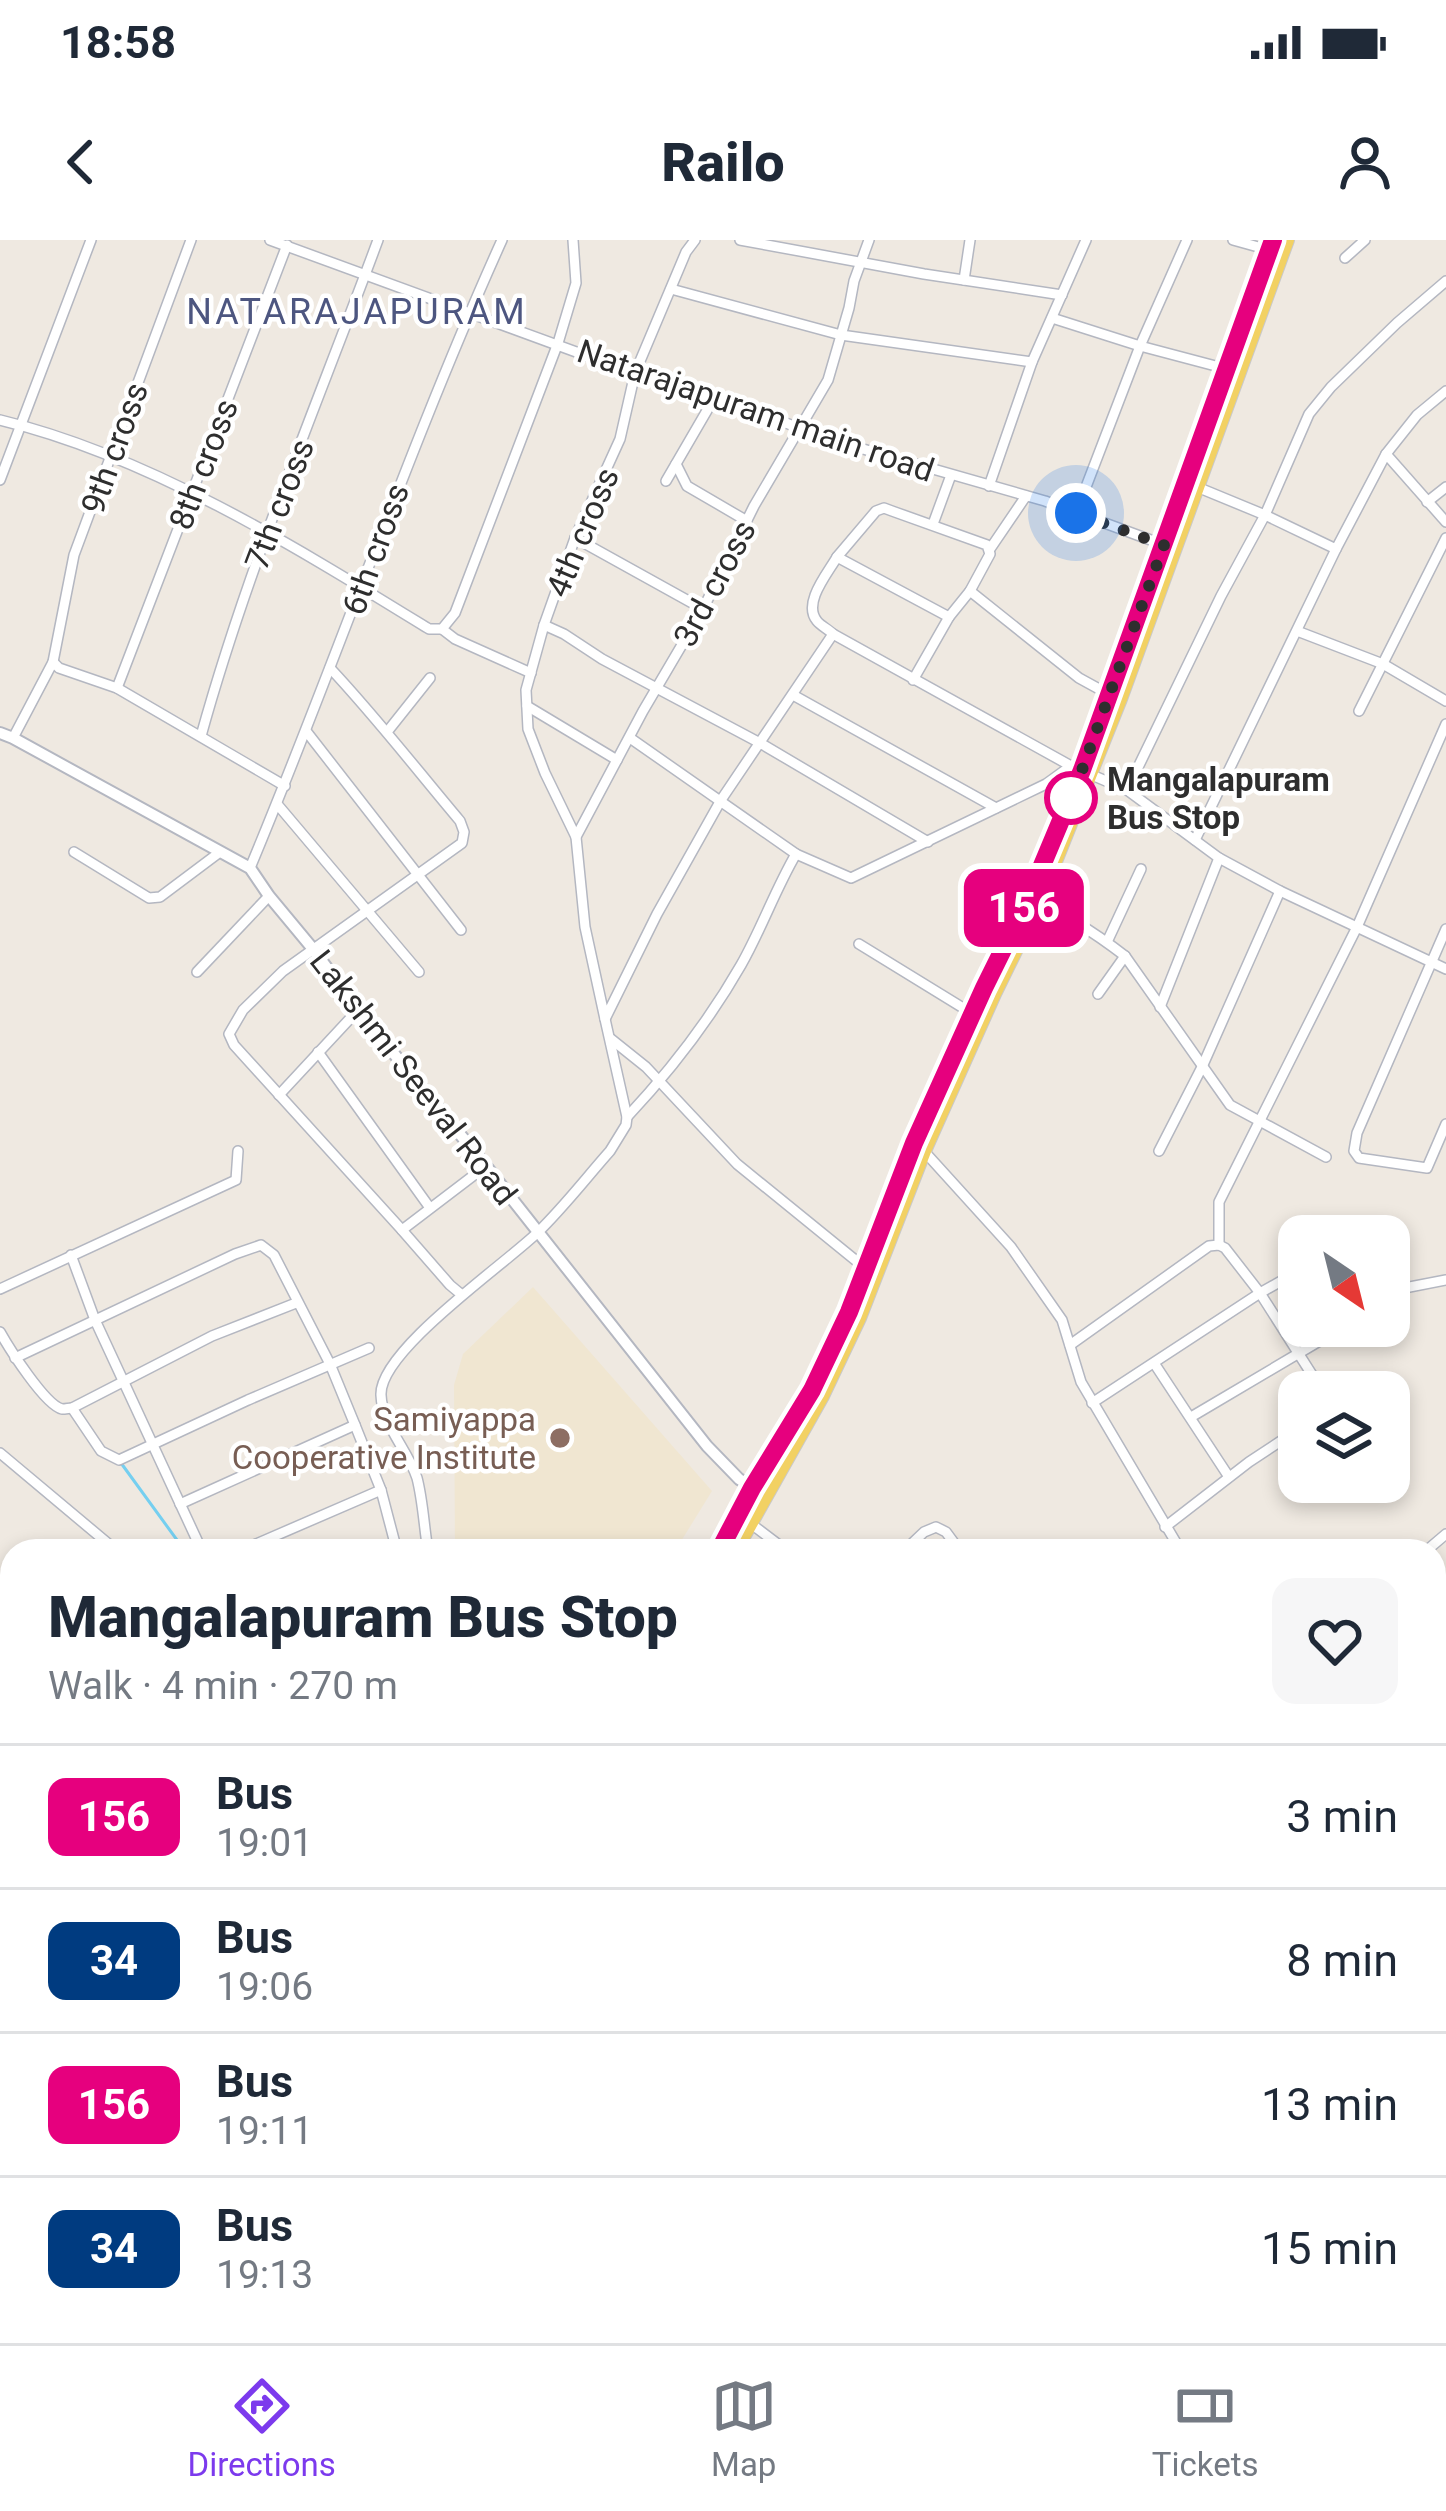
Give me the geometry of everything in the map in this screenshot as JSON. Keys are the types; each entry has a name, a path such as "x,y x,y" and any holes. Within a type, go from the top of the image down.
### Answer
{"main road":[{"path":"817,1393 973,1014 1115,697 1275,243"},
{"path":"1170,548 1197,488 1275,243"},
{"path":"727,1539 859,1318 919,1147 1038,904 1082,770"},
{"path":"741,1539 759,1492"}],"street":[{"path":"0,479 92,240"},
{"name":"9th cross","path":"14,738 53,662 74,555 191,240"},
{"name":"Natarajapuram main road","path":"270,240 635,373 716,395 799,429 1026,496 1170,548"},
{"name":"7th cross","path":"201,736 221,661 266,532 378,240"},
{"name":"6th cross","path":"250,868 416,441 502,240"},
{"path":"442,629 455,613 558,344 576,283 573,240"},
{"name":"4th cross","path":"576,837 528,729 526,690 575,538 620,439 635,373 695,240"},
{"path":"740,240 1062,295"},
{"name":"3rd cross","path":"576,837 828,380 869,240"},
{"path":"964,280 970,240"},
{"path":"989,486 1032,362 1086,240"},
{"path":"1076,513 1140,346 1187,240"},
{"path":"1233,240 1275,243"},
{"path":"1345,258 1366,240"},
{"name":"8th cross","path":"118,688 288,243"},
{"path":"1127,790 1265,515 1309,414 1397,322 1446,281"},
{"path":"671,289 841,335 1032,362"},
{"path":"1052,318 1227,369"},
{"path":"1195,840 1386,454 1417,415 1446,391"},
{"path":"666,482 716,395"},
{"path":"0,420 110,457 192,495 266,532 429,629 442,629 454,639 531,673"},
{"path":"1386,454 1446,522"},
{"path":"676,464 687,486 747,521"},
{"path":"933,524 951,476"},
{"path":"1427,502 1446,487"},
{"path":"1197,488 1336,549"},
{"path":"913,680 1026,496"},
{"path":"990,549 884,508 876,511 837,557 812,610 833,634 913,680 1127,790 1219,858 1446,970"},
{"path":"575,538 703,609"},
{"path":"1359,711 1446,538"},
{"path":"837,557 949,617"},
{"path":"970,591 1079,678 1115,697"},
{"path":"544,625 928,842"},
{"path":"1297,631 1383,664 1446,701"},
{"path":"605,1019 657,914 722,800 833,634"},
{"path":"53,662 118,688 285,786"},
{"path":"329,668 460,821 462,843 283,971 243,1010 229,1034 462,1295"},
{"path":"387,732 430,678"},
{"path":"793,695 995,808"},
{"path":"527,706 617,760"},
{"path":"1219,1245 1219,1202 1358,927 1446,724"},
{"path":"306,731 461,930"},
{"name":"Lakshmi Seeval Road","path":"0,734 250,868 707,1446 759,1492"},
{"path":"630,737 796,854 851,878 1082,770"},
{"path":"277,804 419,972"},
{"path":"426,1539 416,1478 384,1413 380,1390 391,1365 413,1339 537,1233 610,1151 626,1124 586,927 576,837"},
{"path":"74,852 149,898 160,897 220,852"},
{"path":"627,1117 702,1028 744,960 796,854"},
{"path":"1160,1007 1219,858"},
{"path":"1107,942 1141,869"},
{"path":"1159,1151 1280,891"},
{"path":"197,972 268,896"},
{"path":"1038,904 1124,956 1230,1105 1326,1156"},
{"path":"1446,929 1357,1132 1354,1151 1359,1158 1427,1168 1446,1124"},
{"path":"859,944 973,1014"},
{"path":"1098,994 1124,956"},
{"path":"279,1095 358,1010"},
{"path":"609,1038 646,1067 737,1164 865,1268"},
{"path":"318,1052 430,1208"},
{"path":"919,1147 1011,1247 1063,1320 1081,1382 1172,1539"},
{"path":"0,1289 236,1180 238,1151"},
{"path":"402,1230 486,1166"},
{"path":"15,1358 261,1245 274,1255 330,1364 381,1490 394,1539"},
{"path":"1070,1345 1208,1246 1219,1245 1260,1293 1310,1371"},
{"path":"71,1255 95,1320 196,1539"},
{"path":"1410,1287 1446,1280"},
{"path":"1092,1403 1278,1283"},
{"path":"0,1332 15,1358 62,1409 212,1336 296,1303"},
{"path":"1191,1417 1311,1347"},
{"path":"72,1408 101,1451 118,1460 369,1348"},
{"path":"1154,1363 1229,1477"},
{"path":"180,1504 356,1425"},
{"path":"1165,1527 1278,1443"},
{"path":"0,1454 103,1539"},
{"path":"268,1539 381,1490"},
{"path":"750,1523 771,1539"},
{"path":"917,1539 936,1527 951,1539"}],"shaded area":[{"name":"Samiyappa Cooperative Institute","path":"533,1287 712,1491 682,1539 455,1539 454,1385 463,1354"}],"waterway":[{"path":"121,1463 176,1539"}],"bus line":[{"name":"156","path":"726,1539 812,1390 849,1312 914,1143 1028,899 1082,770 1273,240"}],"place":[{"name":"Mangalapuram Bus Stop","path":"1071,798"},
{"name":"Samiyappa Cooperative Institute","path":"560,1438"}],"district":[{"name":"NATARAJAPURAM","path":"357,311"}],"route":[{"path":"1071,798 1064,813 1164,545 1076,513"}]}
